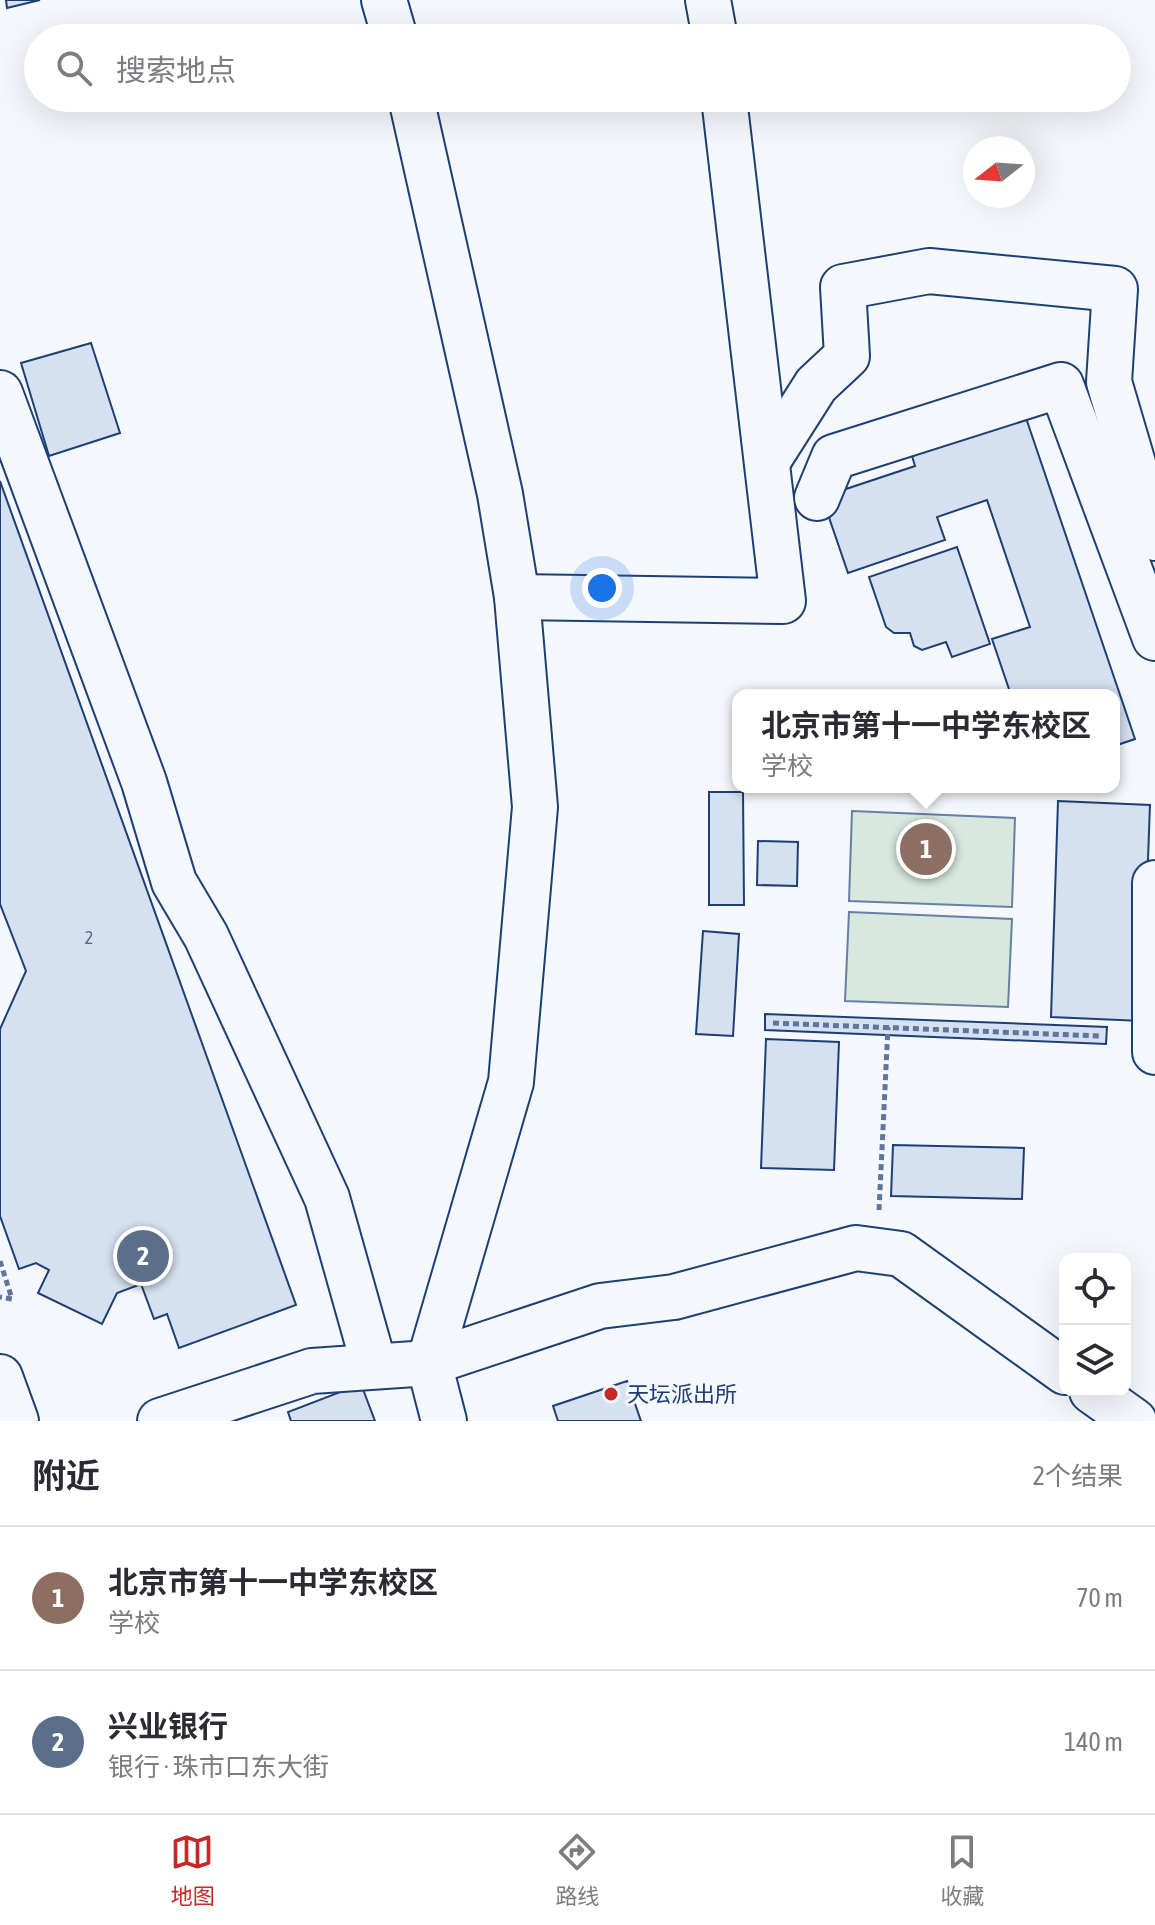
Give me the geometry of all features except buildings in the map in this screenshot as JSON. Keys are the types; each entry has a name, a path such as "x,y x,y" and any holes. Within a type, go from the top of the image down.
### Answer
{"street":[{"path":"384,0 391,24"},
{"path":"708,0 712,24"},
{"path":"414,112 500,494 517,597 535,807 511,1082 429,1363 444,1421"},
{"path":"517,597 783,601 726,112"},
{"path":"767,462 816,385 847,356 843,287 929,271 1115,289 1109,382 1155,538"},
{"path":"817,498 834,457 1061,385 1155,638"},
{"path":"0,393 144,782 174,882 206,936 327,1198 374,1365"},
{"path":"1155,883 1155,1052"},
{"path":"160,1421 312,1371 429,1363 600,1306 674,1297 856,1248 901,1254 1059,1368"},
{"path":"0,1377 16,1421"},
{"path":"1100,1397 1134,1421"}],"path":[{"path":"773,1023 1099,1036"},
{"path":"878,1251 888,1027"},
{"path":"0,1261 12,1299 0,1297"}],"shaded area":[{"path":"852,811 1015,818 1012,907 849,901"},
{"path":"849,912 1012,919 1008,1007 845,1001"}],"place":[{"name":"北京市第十一中学东校区","path":"926,849"},
{"name":"兴业银行","path":"143,1256"},
{"name":"天坛派出所","path":"611,1394"}]}
